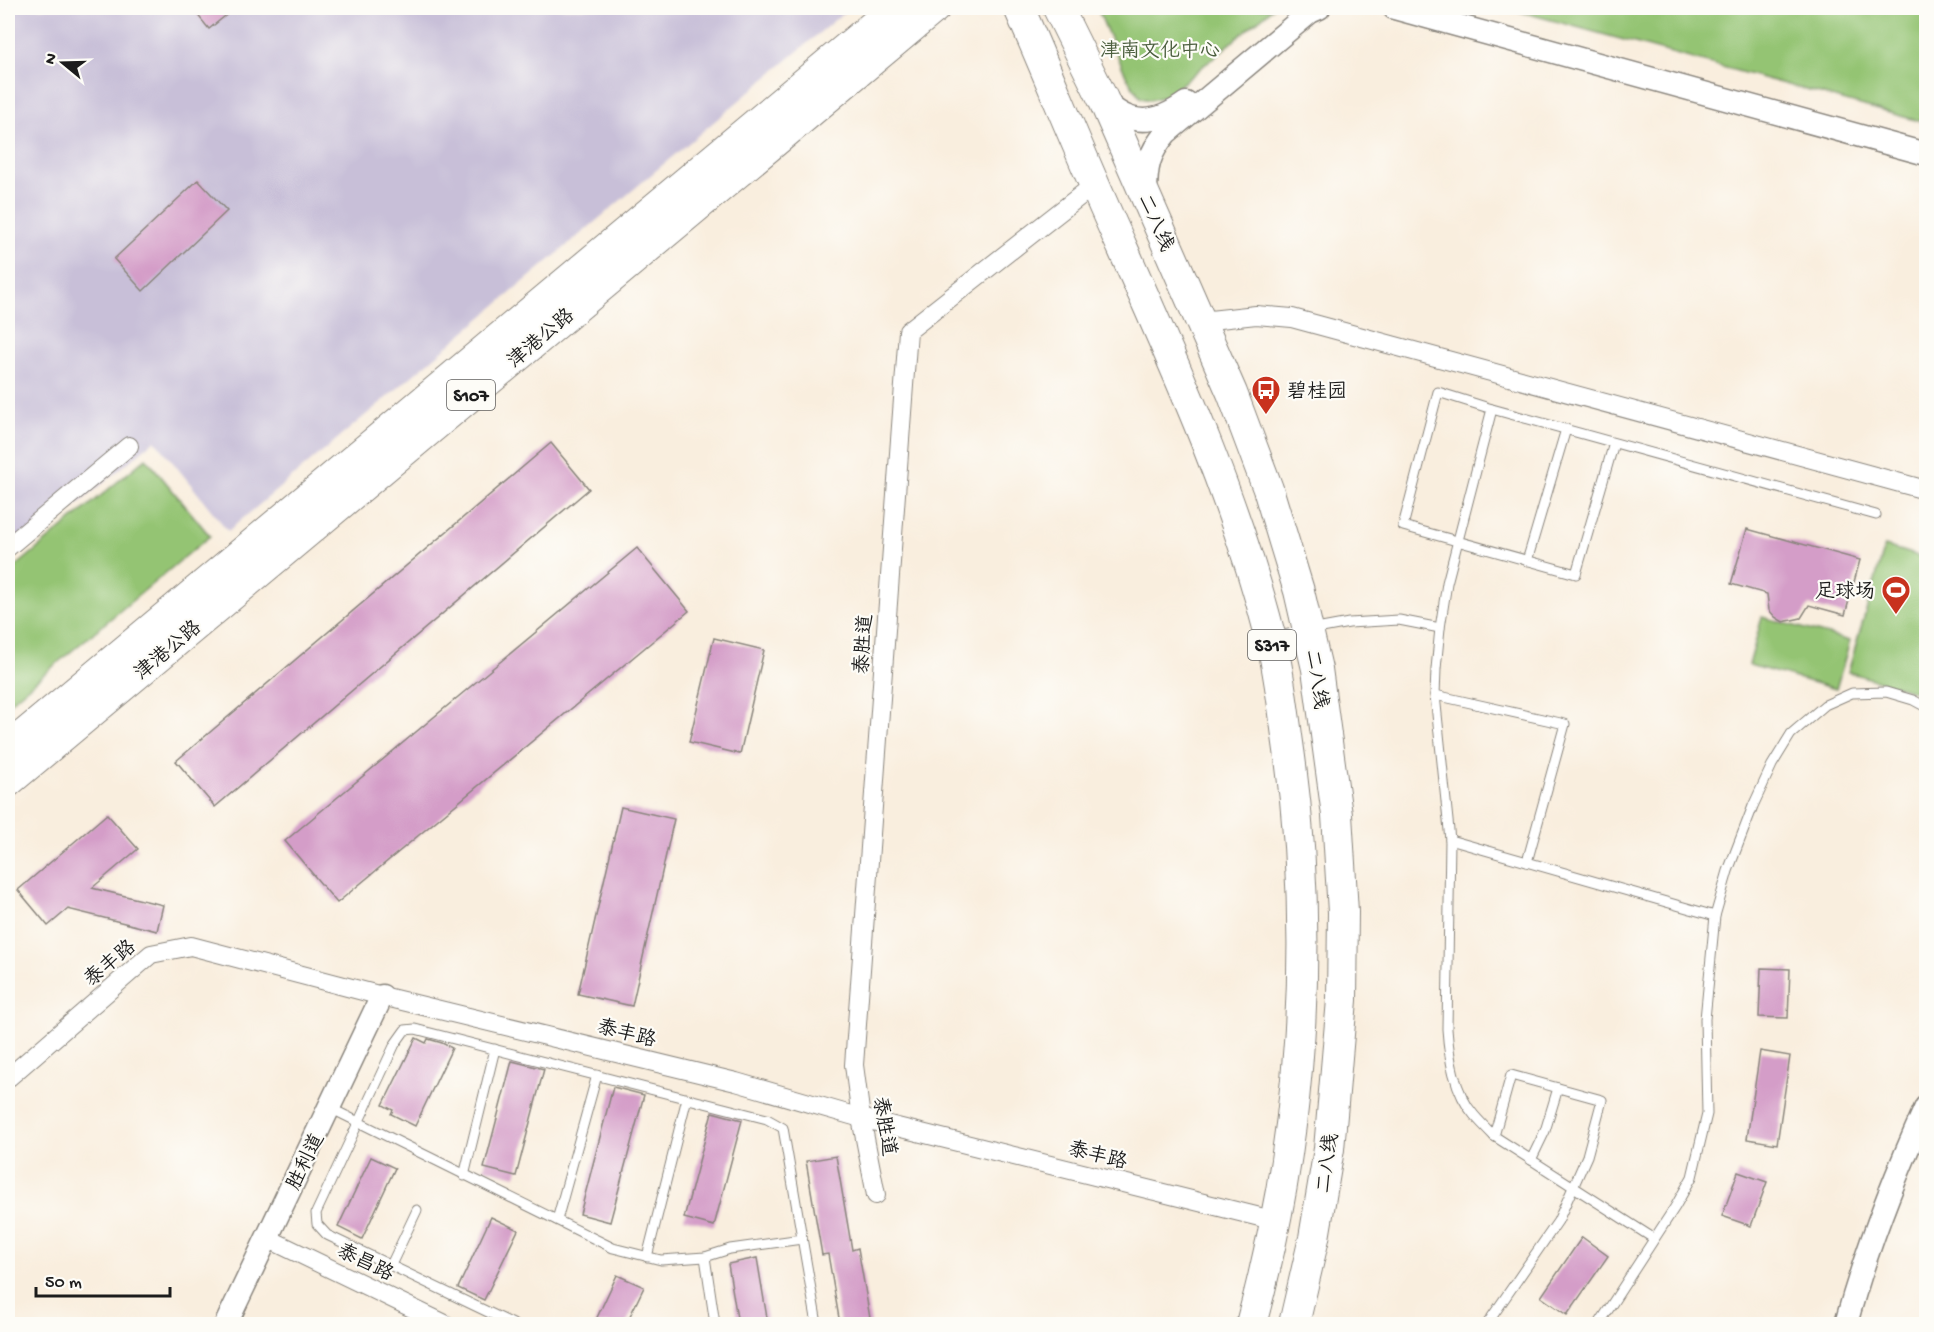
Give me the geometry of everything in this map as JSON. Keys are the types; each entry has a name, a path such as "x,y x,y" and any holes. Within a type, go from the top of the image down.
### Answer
{"main road":[{"name":"津港公路","path":"8,748 894,8"},
{"name":"津港公路","path":"8,782 935,8"},
{"name":"二八线","path":"1019,8 1094,185 1191,402 1237,531 1271,638 1279,675 1297,813 1302,891 1303,960 1298,1069 1288,1151 1276,1221 1251,1324"},
{"name":"二八线","path":"1058,8 1103,99 1232,393 1268,489 1310,631 1317,669 1337,815 1343,912 1342,1000 1329,1149 1314,1238 1294,1324"},
{"path":"1070,8 1092,60 1103,99"}],"street":[{"path":"1103,99 1112,109 1133,119 1157,119 1171,113 1300,8"},
{"path":"1146,196 1149,157 1166,133 1310,12 1318,8"},
{"path":"1394,8 1926,154"},
{"path":"1440,8 1926,142"},
{"name":"泰胜道","path":"876,1195 861,1118 854,1065 908,331 1094,185"},
{"path":"1201,321 1256,315 1292,318 1926,490"},
{"path":"8,547 129,446"},
{"name":"泰丰路","path":"8,1078 151,954 191,946 736,1082 861,1118 1276,1221"},
{"name":"胜利道","path":"226,1324 342,1115 388,997"},
{"path":"1846,1324 1883,1208 1926,1107"},
{"path":"1856,1324 1887,1227 1926,1131"},
{"name":"胜利道","path":"237,1324 272,1240"},
{"name":"泰昌路","path":"272,1240 444,1324"}],"lane":[{"path":"1614,443 1576,574 1403,526 1438,392 1876,515"},
{"path":"1492,409 1447,583 1440,628 1435,695 1449,840 1447,1029 1450,1059 1460,1089 1472,1113 1494,1136 1653,1238"},
{"path":"1527,561 1566,429"},
{"path":"1271,638 1349,623 1399,620 1440,628"},
{"path":"1599,1324 1692,1177 1707,1114 1705,1019 1715,916 1728,871 1753,806 1772,765 1791,734 1825,705 1852,693 1886,692 1913,700 1926,707"},
{"path":"1435,695 1565,724 1527,862"},
{"path":"1449,840 1715,916"},
{"path":"513,1324 327,1235 317,1224 316,1213 342,1115 405,1030 415,1029 687,1098 767,1119 783,1128 817,1324"},
{"path":"464,1176 495,1049"},
{"path":"557,1220 597,1075"},
{"path":"1487,1324 1558,1221 1587,1156 1602,1100 1511,1075 1494,1136"},
{"path":"1531,1160 1545,1131 1558,1088"},
{"path":"647,1257 687,1098"},
{"path":"342,1115 613,1248 661,1260 705,1257 730,1250 802,1239"},
{"path":"391,1265 417,1210"},
{"path":"705,1257 715,1324"}],"shaded area":[{"path":"8,8 849,8 228,531 155,440 8,562"}],"green space":[{"name":"津南文化中心","path":"1097,8 1273,8 1167,96 1150,100 1141,98 1127,78"},
{"path":"1507,8 1926,8 1926,123"},
{"path":"146,458 210,536 8,704 8,573"},
{"name":"足球场","path":"1885,546 1926,558 1926,695 1848,672"},
{"name":"足球场","path":"1762,617 1850,641 1836,689 1749,665"}],"building":[{"path":"192,8 235,8 209,29"},
{"path":"198,180 227,211 143,291 114,259"},
{"path":"551,443 589,489 215,807 176,761"},
{"path":"1747,529 1860,560 1845,615 1809,605 1801,618 1783,622 1769,610 1767,594 1731,584"},
{"path":"637,548 689,611 337,903 285,841"},
{"path":"714,638 764,650 740,754 689,742"},
{"path":"621,807 674,819 632,1006 578,994"},
{"path":"107,814 138,849 92,888 163,905 157,931 68,909 48,926 18,890"},
{"path":"1761,968 1790,969 1788,1018 1759,1017"},
{"path":"416,1038 426,1043 428,1039 452,1048 415,1126 391,1114 393,1110 383,1105"},
{"path":"1760,1051 1790,1056 1777,1144 1747,1139"},
{"path":"512,1061 544,1069 516,1176 484,1168"},
{"path":"613,1087 644,1095 610,1222 580,1214"},
{"path":"712,1112 742,1120 714,1226 684,1218"},
{"path":"836,1156 852,1250 858,1248 871,1324 840,1324 828,1254 822,1255 806,1161"},
{"path":"371,1157 395,1168 362,1239 338,1227"},
{"path":"1738,1172 1767,1182 1751,1226 1722,1216"},
{"path":"491,1217 518,1230 484,1300 458,1288"},
{"path":"1582,1237 1608,1256 1567,1315 1541,1297"},
{"path":"757,1258 768,1324 738,1324 728,1264"},
{"path":"617,1275 644,1287 626,1324 594,1324"}],"place":[{"name":"碧桂园","path":"1266,416"},
{"name":"足球场","path":"1896,616"}]}
